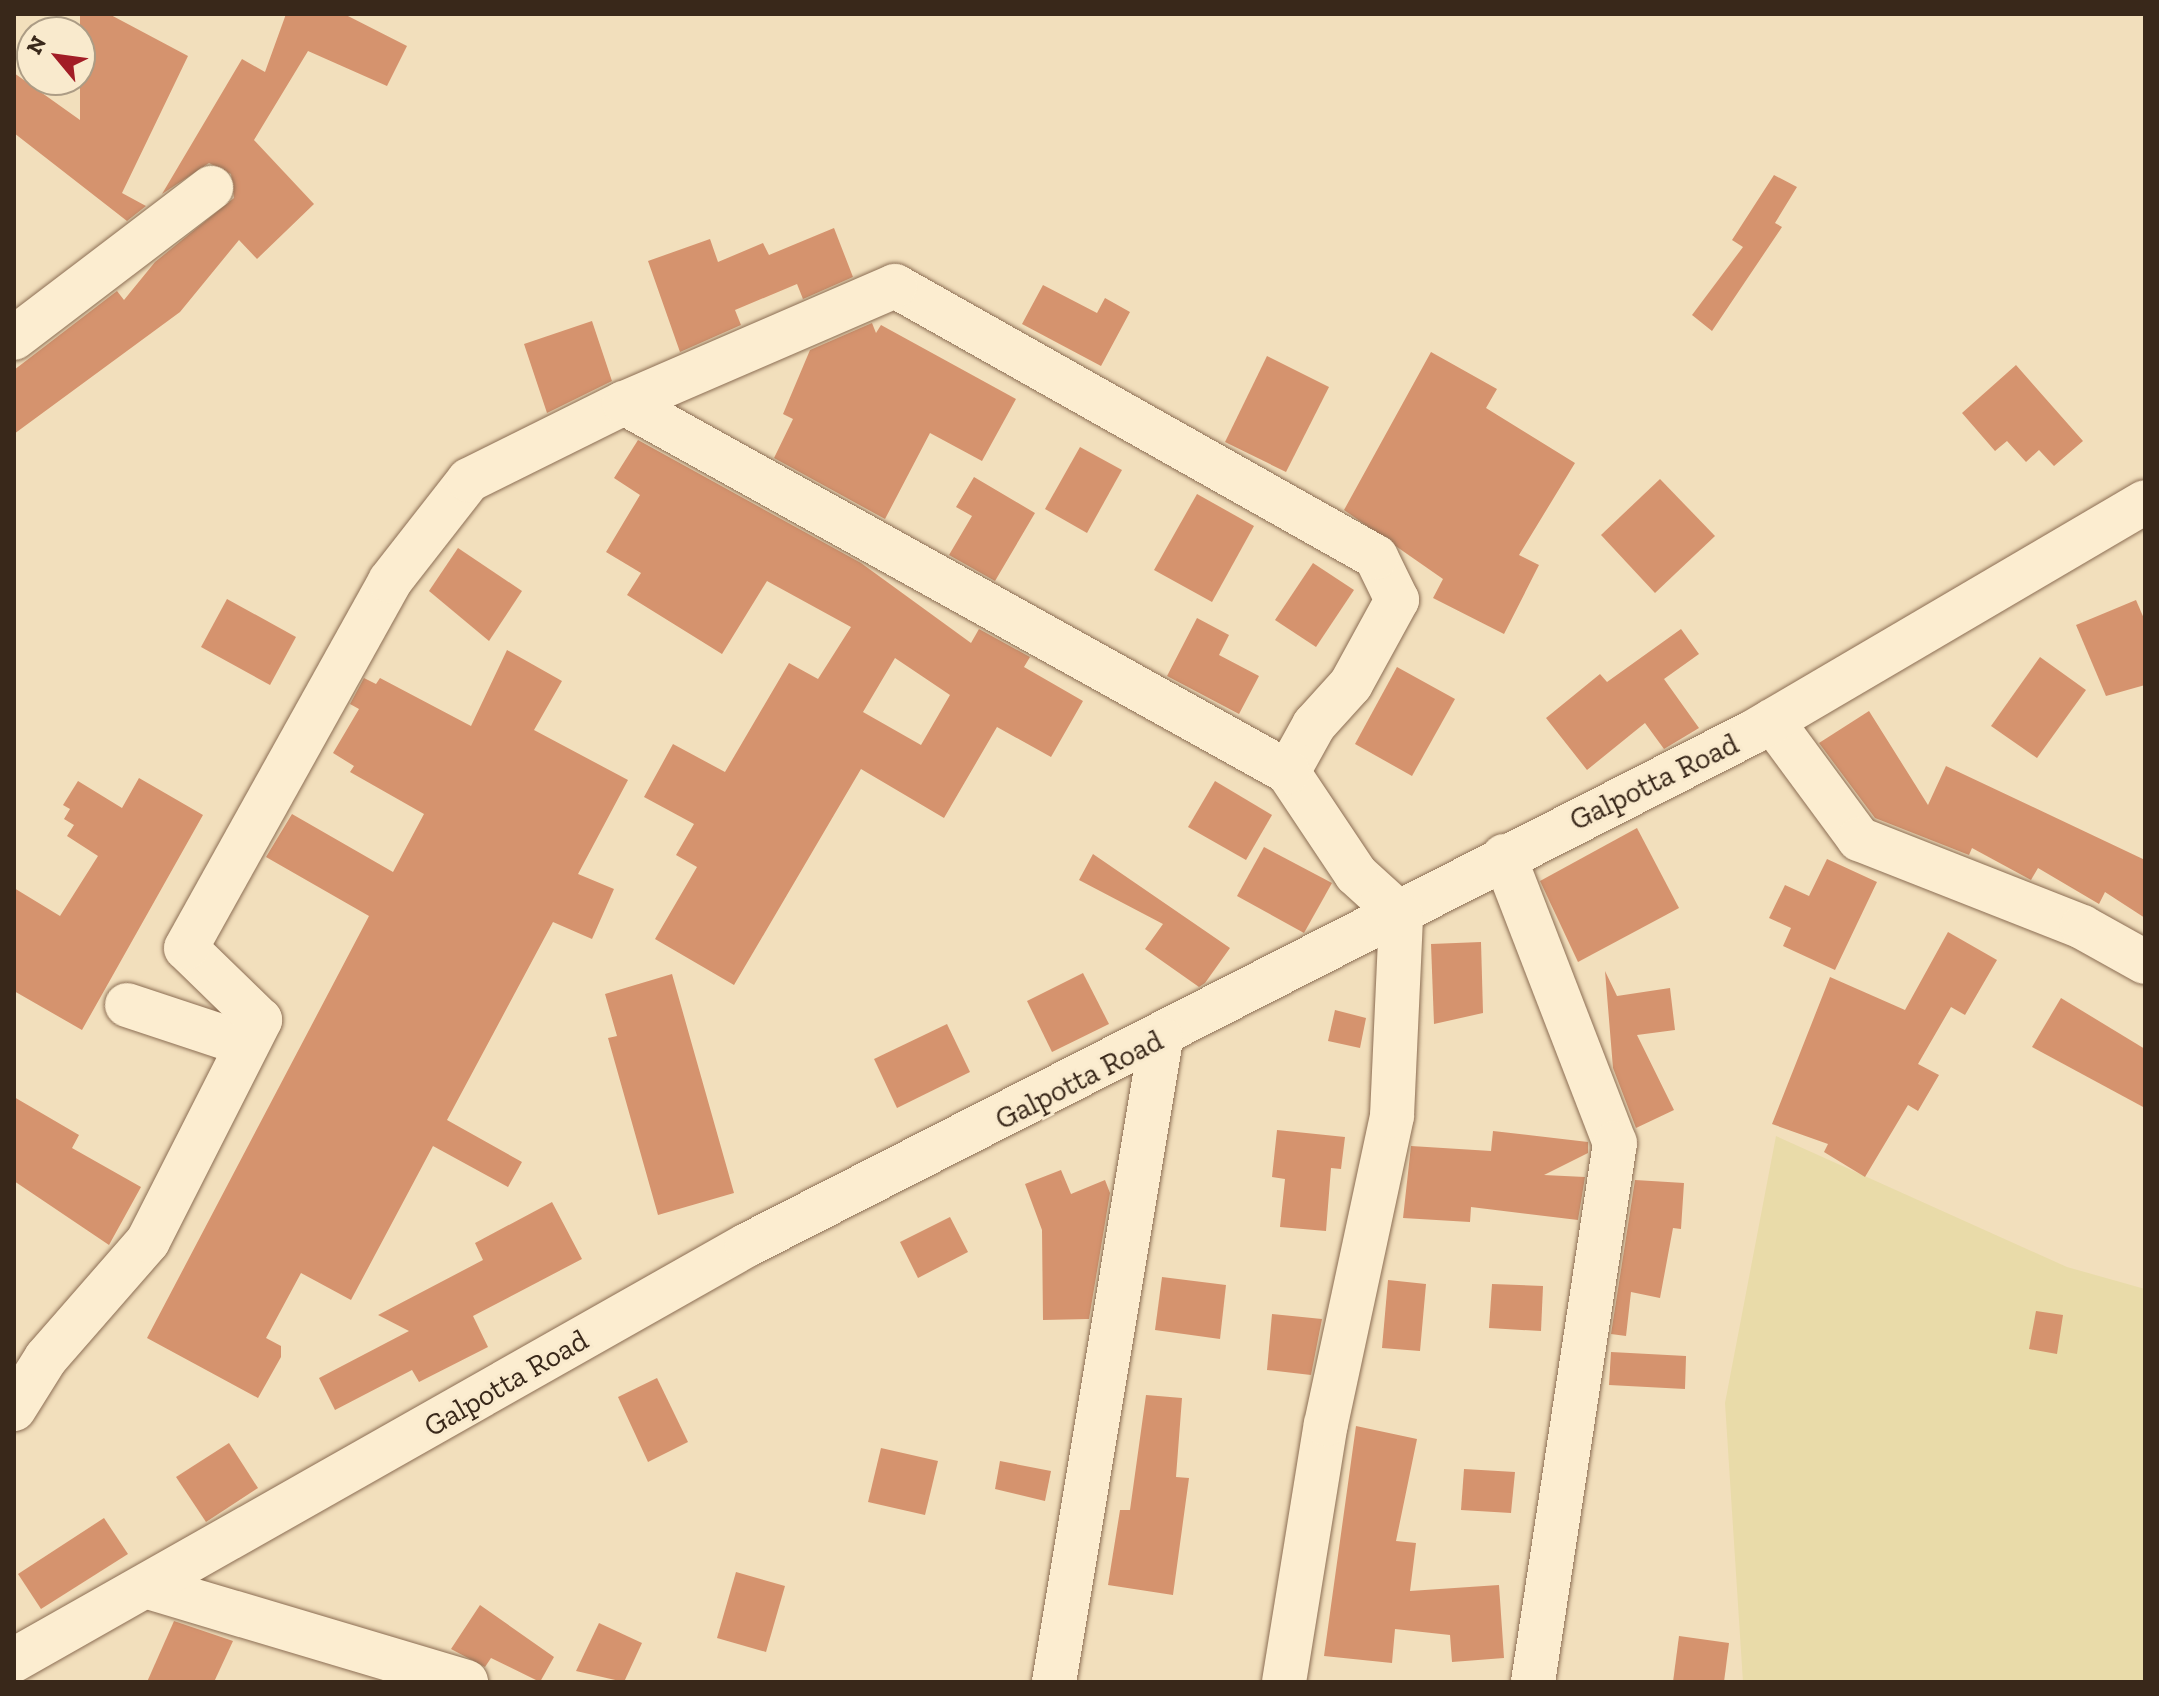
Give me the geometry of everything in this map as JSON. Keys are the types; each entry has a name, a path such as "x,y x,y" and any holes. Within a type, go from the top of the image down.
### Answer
{"street":[{"path":"14,338 211,188"},
{"path":"14,1409 46,1358 148,1241 260,1020 186,948 390,581 469,480 624,403 895,286 1376,557 1397,600 1351,684 1314,725 1288,772"},
{"path":"624,403 1288,772 1356,874 1401,915 1392,1116 1335,1379 1284,1682"},
{"name":"Galpotta Road","path":"14,1660 148,1587 747,1245 1161,1039 1401,915 1504,856 1772,721 2145,502"},
{"path":"1772,721 1859,839 2082,927 2145,962"},
{"path":"1504,856 1615,1143 1533,1682"},
{"path":"127,1005 247,1045"},
{"path":"1054,1682 1161,1039"},
{"path":"148,1587 466,1682"}],"shaded area":[{"path":"1776,1136 2067,1267 2145,1289 2145,1682 1743,1682 1725,1403"}],"building":[{"path":"109,14 188,56 122,193 146,206 127,221 14,133 14,73 16,96 46,96 80,120 80,96 96,96 96,16 80,16"},
{"path":"286,14 344,14 407,46 387,86 308,51 254,140 314,204 257,259 239,240 180,312 14,434 14,370 117,291 124,300 155,262 234,198 231,174 209,163 162,194 242,59 265,72"},
{"path":"1774,175 1797,187 1775,223 1782,227 1712,331 1692,315 1743,247 1732,240"},
{"path":"834,228 853,277 803,299 797,284 735,310 741,325 680,352 648,261 710,239 718,262 763,243 769,255"},
{"path":"1043,285 1097,313 1105,298 1130,312 1101,366 1022,324"},
{"path":"592,321 612,381 547,413 524,344"},
{"path":"872,323 876,333 881,325 1016,399 982,461 930,433 885,519 774,458 793,419 783,414 810,350"},
{"path":"1431,352 1497,389 1486,408 1575,463 1519,555 1539,565 1504,634 1433,598 1443,579 1344,510"},
{"path":"1267,356 1329,387 1286,472 1225,442"},
{"path":"2016,365 2083,441 2054,466 2039,450 2026,462 2007,441 1995,451 1962,413"},
{"path":"638,440 861,563 971,643 979,629 1030,657 1024,667 1083,701 1051,757 997,727 944,818 861,769 734,985 655,939 697,867 676,855 694,824 644,797 673,744 725,772 789,663 818,679 851,627 767,581 722,654 627,595 641,573 606,552 640,495 614,478","holes":["895,658 950,695 921,745 863,712"]},
{"path":"1080,447 1122,470 1087,533 1045,509"},
{"path":"974,477 1035,513 995,581 949,555 972,516 956,507"},
{"path":"1660,479 1715,536 1655,593 1601,535"},
{"path":"1197,494 1254,526 1212,602 1154,570"},
{"path":"458,548 522,591 489,641 429,591"},
{"path":"1313,563 1354,590 1316,647 1275,620"},
{"path":"227,599 296,637 270,685 201,647"},
{"path":"2136,600 2145,621 2145,685 2106,696 2076,625"},
{"path":"1197,618 1229,635 1219,655 1259,676 1239,714 1167,676"},
{"path":"1681,629 1699,654 1664,679 1699,728 1664,749 1645,723 1587,770 1546,718 1600,674 1607,682"},
{"path":"507,650 562,681 534,730 628,780 578,874 614,889 592,939 553,922 447,1120 522,1162 508,1187 433,1146 351,1300 301,1273 266,1338 281,1346 281,1357 258,1398 147,1338 369,916 266,857 292,814 393,872 424,814 350,772 354,766 333,753 359,709 350,704 364,678 376,684 380,678 471,726"},
{"path":"2040,657 2086,690 2037,758 1991,726"},
{"path":"1397,667 1455,699 1412,776 1355,744"},
{"path":"1869,711 1928,805 1946,766 2145,860 2145,918 2105,892 2099,904 2038,868 2031,880 1972,848 1969,855 1875,818 1819,743"},
{"path":"139,778 203,815 82,1030 14,991 14,888 60,916 98,856 67,836 74,825 64,819 70,809 63,805 78,781 122,808"},
{"path":"1215,781 1272,815 1246,860 1188,827"},
{"path":"1637,828 1679,908 1578,962 1540,881"},
{"path":"1264,847 1332,883 1304,933 1237,896"},
{"path":"1093,854 1230,948 1205,983 1199,987 1145,949 1163,924 1079,880"},
{"path":"1827,859 1877,882 1835,970 1783,946 1791,928 1769,918 1785,885 1809,896"},
{"path":"1948,932 1997,960 1965,1015 1951,1007 1918,1064 1939,1075 1918,1111 1908,1105 1865,1177 1824,1152 1828,1144 1772,1124 1830,977 1905,1010"},
{"path":"1481,942 1483,1013 1434,1024 1431,944"},
{"path":"1605,971 1617,996 1670,988 1675,1030 1637,1035 1674,1110 1636,1128 1613,1068"},
{"path":"1083,973 1109,1024 1052,1052 1027,1001"},
{"path":"672,974 734,1193 658,1215 608,1038 617,1036 605,994"},
{"path":"2061,998 2145,1049 2145,1108 2032,1047"},
{"path":"1335,1010 1366,1018 1360,1048 1328,1041"},
{"path":"947,1024 970,1072 897,1108 874,1059"},
{"path":"14,1097 79,1135 72,1148 141,1187 109,1245 14,1181"},
{"path":"1277,1130 1345,1137 1341,1169 1331,1168 1326,1231 1280,1227 1285,1179 1272,1177"},
{"path":"1493,1131 1588,1142 1588,1153 1544,1175 1585,1177 1578,1220 1471,1207 1470,1222 1403,1218 1411,1146 1491,1151"},
{"path":"1061,1170 1071,1194 1105,1180 1110,1193 1089,1319 1043,1320 1042,1230 1025,1184"},
{"path":"1635,1180 1684,1183 1681,1229 1673,1228 1660,1298 1631,1292 1626,1336 1611,1334"},
{"path":"552,1202 582,1259 473,1316 488,1347 419,1382 412,1370 335,1410 319,1378 409,1331 378,1315 483,1260 475,1243"},
{"path":"950,1217 968,1252 918,1278 900,1242"},
{"path":"1162,1277 1226,1285 1220,1339 1155,1330"},
{"path":"1388,1280 1426,1284 1420,1351 1382,1348"},
{"path":"1492,1284 1543,1286 1541,1331 1489,1328"},
{"path":"2036,1311 2063,1315 2057,1354 2029,1349"},
{"path":"1272,1314 1322,1319 1311,1375 1267,1370"},
{"path":"1611,1352 1686,1356 1685,1389 1609,1385"},
{"path":"657,1378 688,1442 648,1462 618,1397"},
{"path":"1146,1395 1182,1398 1176,1477 1189,1478 1173,1595 1108,1585 1120,1510 1130,1510"},
{"path":"1356,1426 1417,1439 1396,1541 1416,1543 1410,1591 1499,1585 1504,1658 1452,1662 1450,1635 1395,1629 1392,1663 1324,1656"},
{"path":"229,1443 258,1488 206,1522 176,1477"},
{"path":"881,1448 938,1461 925,1515 868,1502"},
{"path":"1000,1461 1051,1471 1045,1501 995,1489"},
{"path":"1464,1469 1515,1472 1511,1513 1461,1510"},
{"path":"104,1518 128,1554 41,1609 18,1574"},
{"path":"736,1572 785,1586 766,1652 717,1638"},
{"path":"480,1605 554,1657 540,1682 491,1658 485,1667 451,1649"},
{"path":"174,1621 233,1641 214,1682 147,1682"},
{"path":"599,1623 642,1643 624,1682 576,1671"},
{"path":"1679,1636 1729,1643 1724,1682 1673,1682"}]}
